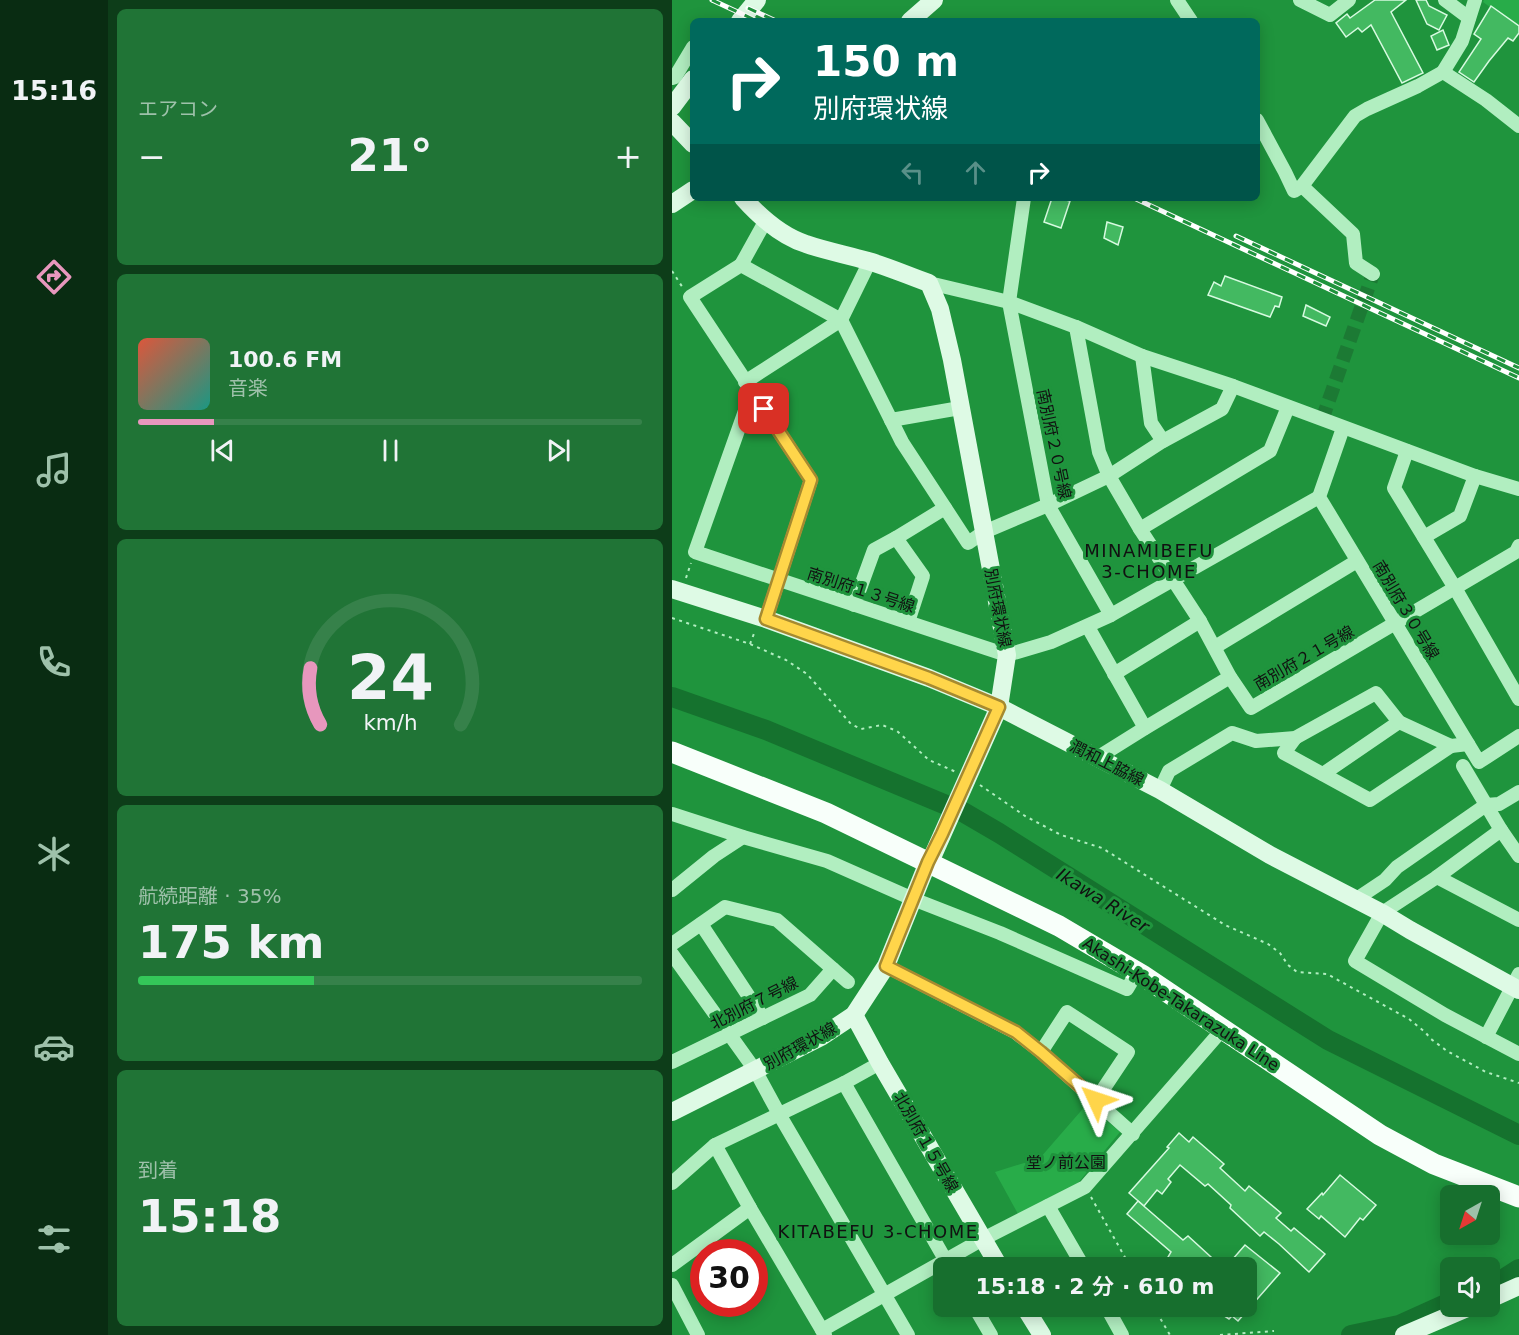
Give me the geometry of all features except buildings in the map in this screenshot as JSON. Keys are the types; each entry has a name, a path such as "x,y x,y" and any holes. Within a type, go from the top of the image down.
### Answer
{"main road":[{"name":"Akashi-Kobe-Takarazuka Line","path":"672,752 931,857 1059,926 1137,972 1380,1135 1434,1164 1519,1197"}],"street":[{"path":"743,18 758,0"},
{"path":"913,18 934,0"},
{"path":"1177,0 1189,18"},
{"path":"1300,0 1330,15 1349,0"},
{"path":"1445,0 1469,18"},
{"path":"1260,126 1294,190 1302,186 1355,116 1443,72 1462,41 1475,0"},
{"path":"672,78 690,52"},
{"path":"1443,72 1486,100 1519,126"},
{"path":"672,107 690,83"},
{"path":"672,122 690,141"},
{"path":"1302,186 1353,234 1356,263 1373,274"},
{"path":"672,204 690,192"},
{"path":"746,201 756,212 784,233 804,243 870,261 929,283 1009,302 1076,327 1142,356 1233,386 1474,477 1519,489"},
{"name":"南別府２０号線","path":"1024,201 1009,302 1048,505 1112,615"},
{"path":"766,220 741,265 690,297 811,480 766,619"},
{"path":"695,552 748,387 841,320 870,261"},
{"path":"741,265 841,320 902,442 968,543 984,532 1109,476 1163,441 1222,410 1233,386"},
{"name":"別府環状線","path":"672,1112 821,1037 854,1015 886,966 931,857 999,707 1007,655 951,360 940,309 929,283"},
{"name":"南別府２１号線","path":"1076,327 1098,452 1109,476 1140,529 1200,621 1230,677 1251,708 1518,552"},
{"path":"1142,356 1151,423 1163,441"},
{"path":"1140,529 1270,451 1288,407"},
{"path":"891,420 960,408"},
{"path":"1007,655 1051,642 1112,615 1319,497 1343,428"},
{"path":"1407,451 1394,488 1519,699"},
{"path":"1424,537 1460,516 1474,477"},
{"name":"南別府３０号線","path":"1319,497 1479,762 1519,736"},
{"path":"854,605 874,550 945,508"},
{"path":"896,538 922,576 908,622"},
{"name":"南別府１３号線","path":"695,552 1007,655"},
{"path":"1215,647 1357,561"},
{"name":"潤和上脇線","path":"677,590 766,619 929,678 999,707 1160,790 1270,855 1410,930 1517,983"},
{"path":"1114,674 1200,621"},
{"path":"1088,627 1145,728"},
{"path":"1097,758 1230,677"},
{"path":"1160,790 1169,771 1232,733 1256,741 1294,738 1376,693 1399,722 1451,746"},
{"path":"1323,774 1399,722"},
{"path":"1294,738 1284,753 1370,800 1451,746 1468,744"},
{"path":"1463,766 1519,856"},
{"path":"1355,900 1385,880 1397,867 1486,805 1499,804 1519,792"},
{"path":"672,814 827,861 1127,989 1137,972"},
{"path":"1501,830 1437,877 1382,913 1355,961 1445,1015 1519,1054"},
{"path":"672,890 714,856 743,837"},
{"path":"1437,877 1519,920"},
{"path":"672,944 725,907 777,920 848,982"},
{"path":"701,924 763,1018"},
{"path":"672,954 755,1070 908,1335"},
{"path":"886,966 1016,1032 1133,1134"},
{"name":"北別府７号線","path":"672,1062 810,995 833,969"},
{"path":"1486,1037 1517,983"},
{"path":"1041,1052 1067,1012 1128,1052 1096,1100"},
{"name":"北別府１５号線","path":"854,1015 994,1257"},
{"path":"958,1257 983,1239 1085,1187 1222,1030"},
{"path":"672,1183 716,1145 880,1063"},
{"path":"844,1083 944,1257"},
{"path":"716,1145 750,1208 824,1332 885,1295 933,1271"},
{"path":"1048,1206 1078,1257"},
{"path":"672,1264 750,1208"},
{"path":"672,1285 698,1335"},
{"path":"1500,1295 1519,1286"},
{"path":"980,1317 991,1335"},
{"path":"1031,1317 1042,1335"},
{"path":"1112,1317 1122,1335"},
{"path":"1404,1335 1446,1317"}],"path":[{"path":"672,271 690,297"},
{"path":"677,590 695,552"},
{"path":"672,618 750,644 786,660 807,674 851,724 861,729 882,725 897,731 929,760 968,777 1025,816 1061,835 1102,848 1226,925 1268,944 1280,953 1288,965 1297,972 1327,974 1409,1019 1447,1051 1486,1072 1519,1083"},
{"path":"1085,1187 1125,1257"},
{"path":"1160,1317 1170,1335"},
{"path":"1220,1335 1274,1331"}],"green space":[{"path":"1484,0 1519,0 1519,31 1516,26 1483,2"},
{"name":"堂ノ前公園","path":"1087,1104 1120,1132 1078,1183 1018,1214 995,1172 1040,1158"}],"waterway":[{"name":"Ikawa River","path":"672,697 766,730 963,812 1328,1040 1519,1135"},
{"path":"1500,1280 1519,1269"},
{"path":"1351,1335 1399,1325 1440,1307"}],"tunnel":[{"path":"1322,420 1373,274"}],"railway":[{"path":"712,0 751,18"},
{"path":"748,8 770,18"},
{"path":"1140,201 1519,378"},
{"path":"1236,236 1519,368"}],"district":[{"name":"MINAMIBEFU 3-CHOME","path":"1149,560"},
{"name":"KITABEFU 3-CHOME","path":"878,1231"}],"route":[{"path":"764,409 811,480 766,619 929,678 999,707 928,862 886,966 1016,1032 1096,1100"}]}
